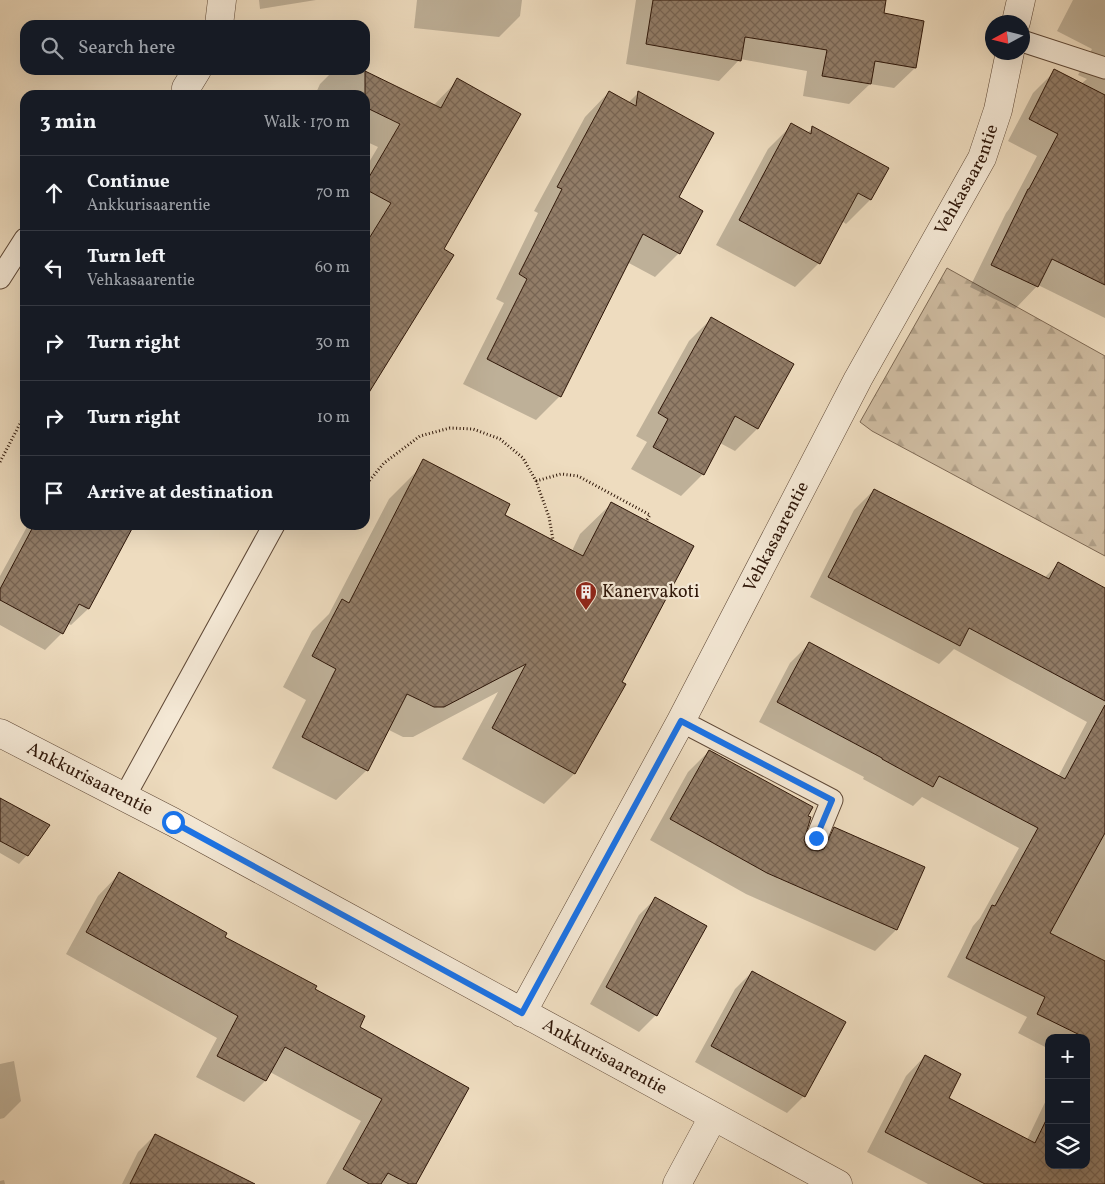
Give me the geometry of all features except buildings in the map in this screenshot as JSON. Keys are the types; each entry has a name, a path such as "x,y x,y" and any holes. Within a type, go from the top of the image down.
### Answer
{"street":[{"path":"220,20 222,0"},
{"path":"1018,15 1021,0"},
{"name":"Vehkasaarentie","path":"522,1013 681,721 858,379 982,158 998,110 1008,60"},
{"name":"Ankkurisaarentie","path":"0,732 125,796 838,1184"},
{"path":"677,1184 714,1117"}],"lane":[{"path":"1030,44 1105,68"},
{"path":"0,278 20,247"},
{"path":"125,796 271,530"},
{"path":"681,721 832,800 816,838"}],"path":[{"path":"0,462 20,424"},
{"path":"370,480 384,462 420,436 450,428 473,429 500,439 523,458 536,481 550,517 553,540"},
{"path":"536,481 561,474 578,476 650,515 646,521"}],"green space":[{"path":"947,268 1105,356 1105,556 872,431 860,422"}],"place":[{"name":"Kanervakoti","path":"586,611"}],"route":[{"path":"173,822 522,1013 681,721 832,800 816,838"}]}
